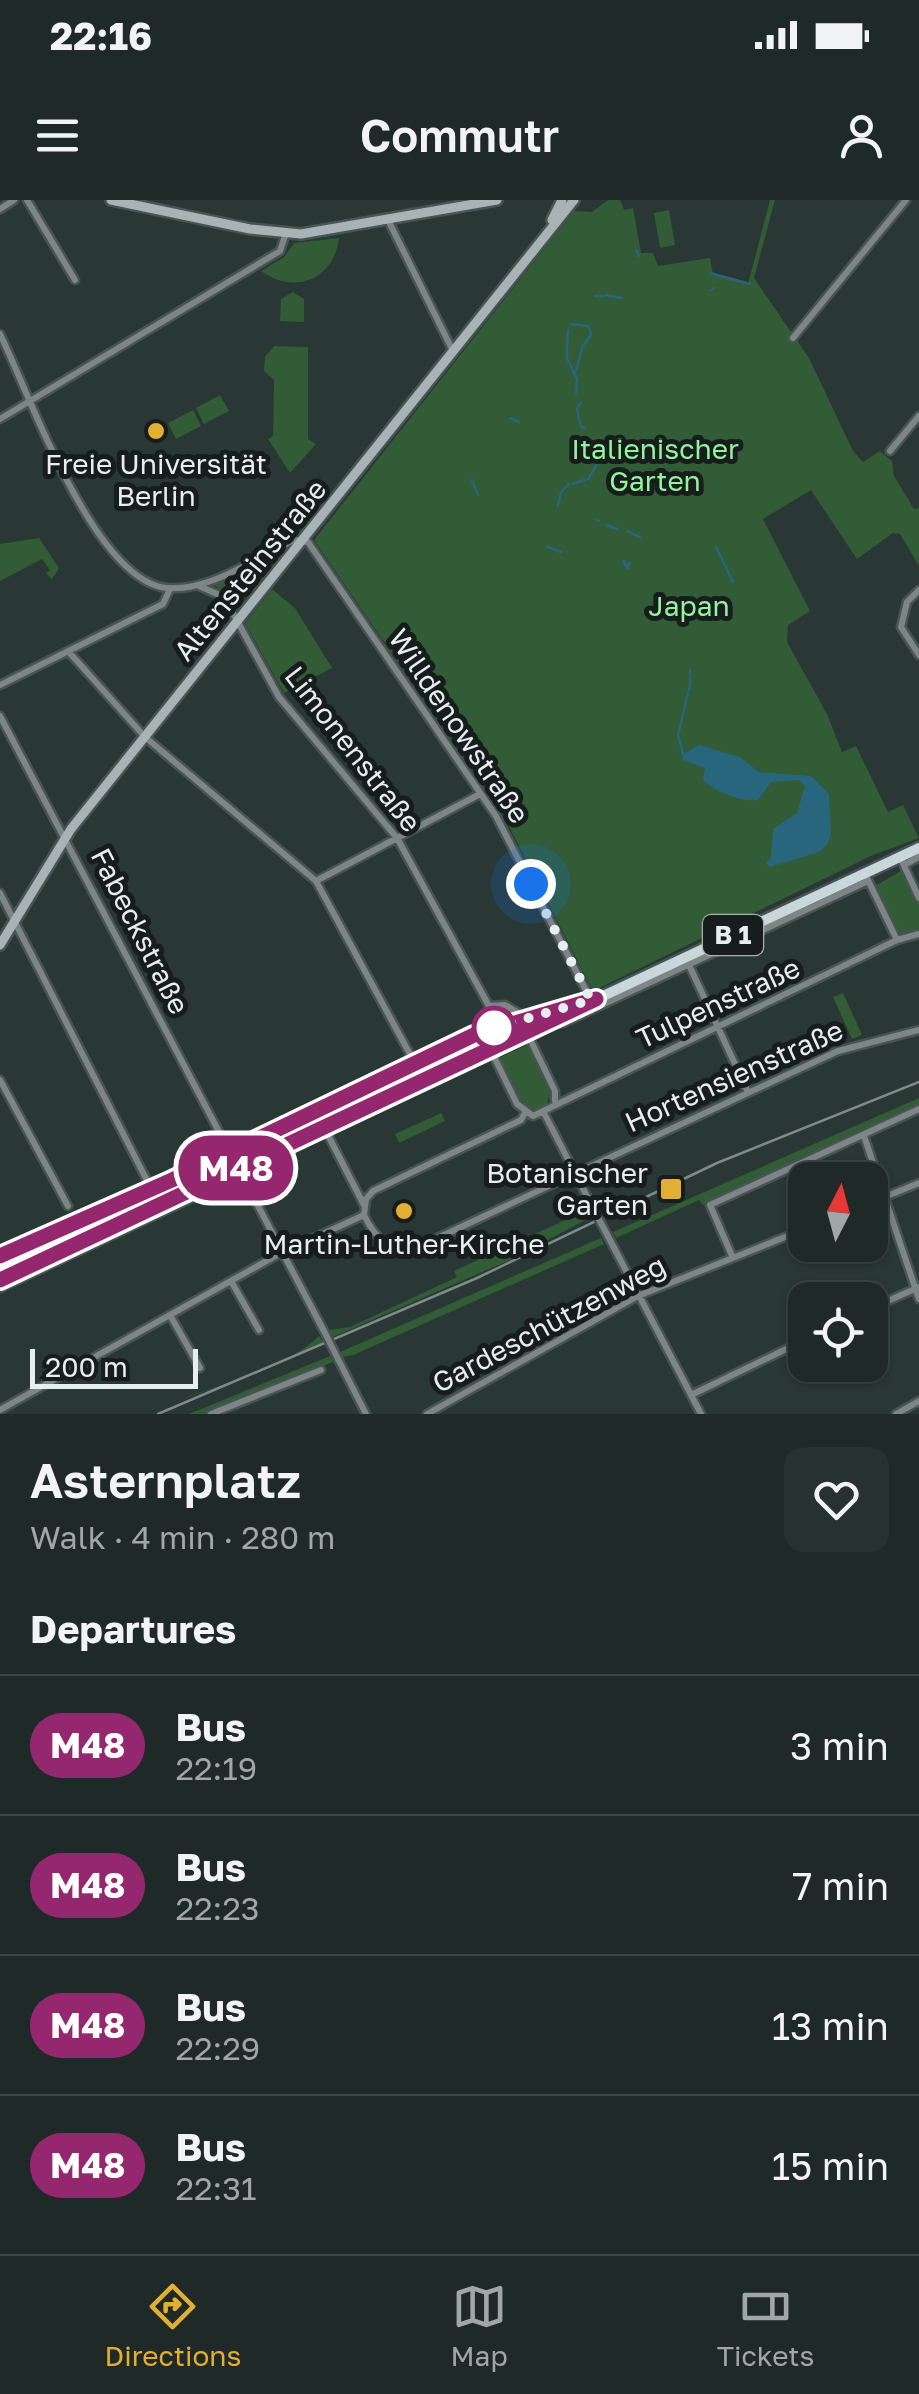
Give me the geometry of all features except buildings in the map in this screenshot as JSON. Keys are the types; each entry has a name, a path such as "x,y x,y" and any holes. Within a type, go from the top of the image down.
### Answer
{"main road":[{"path":"111,200 286,233 497,200"},
{"name":"Altensteinstraße","path":"547,232 562,200"},
{"name":"Altensteinstraße","path":"0,945 3,931 65,837 574,200"},
{"name":"B 1","path":"0,1272 159,1204 593,999 902,861 919,848"},
{"name":"B 1","path":"0,1264 482,1032 593,999"},
{"path":"0,1256 70,1228"},
{"path":"0,1280 78,1240"}],"street":[{"path":"0,209 14,200"},
{"path":"27,200 75,280"},
{"path":"793,338 906,200"},
{"path":"388,220 453,351"},
{"path":"0,419 280,251 286,233"},
{"path":"0,334 88,524 135,576 170,589 199,586 303,538"},
{"path":"890,451 919,416"},
{"name":"Willdenowstraße","path":"303,538 480,794 593,999"},
{"name":"Limonenstraße","path":"199,586 224,597 279,697 398,838 489,1006"},
{"path":"0,685 163,604 170,589"},
{"path":"919,590 907,602 901,627 919,655"},
{"path":"68,651 145,737 316,881 424,1080"},
{"name":"Fabeckstraße","path":"0,716 240,1166 366,1414"},
{"path":"316,881 480,794"},
{"path":"919,857 902,861 919,898"},
{"path":"547,1022 564,1023 867,877 897,940"},
{"path":"0,894 159,1204"},
{"name":"Tulpenstraße","path":"543,1112 556,1101 718,1028 897,940 918,936"},
{"path":"689,965 748,1092"},
{"path":"525,1113 482,1032 482,1020 489,1006 508,1006 520,1020 555,1091 556,1101"},
{"name":"Hortensienstraße","path":"315,1110 381,1240 404,1249 416,1248 838,1051 919,1030"},
{"path":"0,1080 68,1206"},
{"path":"733,1258 710,1205 919,1109"},
{"path":"525,1113 543,1112 701,1414"},
{"path":"0,1410 364,1210 373,1191 521,1120 525,1113"},
{"path":"864,1136 873,1162"},
{"path":"0,1288 212,1188 218,1176"},
{"path":"888,1195 919,1183"},
{"path":"888,1208 919,1299"},
{"name":"Gardeschützenweg","path":"426,1414 638,1296 788,1236"},
{"path":"231,1281 258,1330"},
{"path":"888,1301 917,1288"},
{"path":"170,1315 200,1368"},
{"path":"691,1395 788,1348"},
{"path":"211,1414 233,1410 321,1370"},
{"path":"896,1414 919,1402"}],"green space":[{"path":"608,200 620,200 624,210 633,208 641,253 653,253 658,266 710,258 713,274 748,284 770,200 775,200 754,278 809,358 853,451 863,462 880,451 892,461 894,476 914,509 919,508 919,566 900,534 893,533 857,559 811,490 763,519 810,611 788,625 787,642 827,714 842,752 856,746 888,812 903,805 919,838 873,855 593,991 504,817 314,540 574,211 592,212"},
{"path":"669,210 675,245 660,248 654,213"},
{"path":"339,238 329,264 310,279 286,282 261,271 284,257 294,243"},
{"path":"293,292 304,299 304,322 280,321 281,299"},
{"path":"274,346 308,347 308,439 316,444 290,473 268,439 273,436 274,380 264,371 265,357"},
{"path":"220,395 229,411 204,424 196,408"},
{"path":"193,410 201,426 176,439 168,423"},
{"path":"39,538 59,568 52,579 42,559 0,581 0,544"},
{"path":"288,545 237,608 227,594 211,583"},
{"path":"272,589 295,608 332,668 284,693 245,623"},
{"path":"901,871 919,901 919,930 907,936 896,932 875,886"},
{"path":"843,993 862,1035 852,1039 833,997"},
{"path":"477,1041 480,1047 426,1073 422,1066"},
{"path":"529,1044 551,1089 547,1104 535,1110 518,1101 497,1059"},
{"path":"414,1069 417,1073 410,1080 323,1120 320,1114"},
{"path":"919,1098 919,1105 796,1162 788,1162 788,1166 703,1205 699,1200 616,1238 613,1232"},
{"path":"441,1113 445,1121 399,1143 395,1134"},
{"path":"313,1117 316,1125 246,1158 243,1153"},
{"path":"587,1210 591,1217 510,1260 333,1337 330,1330 350,1327 457,1277 454,1271"},
{"path":"601,1238 604,1244 353,1355 343,1357 340,1352"},
{"path":"319,1336 324,1343 277,1363"},
{"path":"330,1356 333,1362 204,1414 189,1414"}],"water":[{"path":"699,745 740,757 759,772 811,776 829,794 831,834 827,845 819,852 770,867 766,863 771,858 773,829 797,813 805,786 799,780 771,782 758,800 729,795 703,779 705,768 683,760 683,754"}],"waterway":[{"path":"636,250 639,256"},
{"path":"710,273 750,284"},
{"path":"606,295 622,298"},
{"path":"595,296 603,296"},
{"path":"570,324 588,326 591,333"},
{"path":"567,345 568,330"},
{"path":"582,347 591,335"},
{"path":"567,347 567,358"},
{"path":"576,371 582,349"},
{"path":"568,360 576,377"},
{"path":"576,393 577,379"},
{"path":"577,408 581,403"},
{"path":"577,409 580,424"},
{"path":"510,418 519,422"},
{"path":"588,479 605,451"},
{"path":"472,480 478,495"},
{"path":"572,484 585,480"},
{"path":"562,491 569,484"},
{"path":"558,505 561,493"},
{"path":"606,525 617,529"},
{"path":"627,531 640,537"},
{"path":"548,547 561,552"},
{"path":"716,547 733,582"},
{"path":"624,561 626,567 630,563 627,568"},
{"path":"690,677 690,683"},
{"path":"689,690 690,685"},
{"path":"683,754 678,735 688,693"}],"tram line":[{"path":"158,1414 477,1278 717,1163 919,1082"}],"bus line":[{"name":"M48","path":"0,1256 59,1229 70,1228 474,1035 596,999 0,1280"}],"place":[{"name":"Freie Universität Berlin","path":"156,431"},
{"name":"Botanischer Garten","path":"671,1189"},
{"name":"Martin-Luther-Kirche","path":"404,1211"}],"route":[{"path":"494,1028 591,1000 531,884"}],"park label":[{"name":"Italienischer Garten","path":"655,465"},
{"name":"Japan","path":"689,606"}]}
